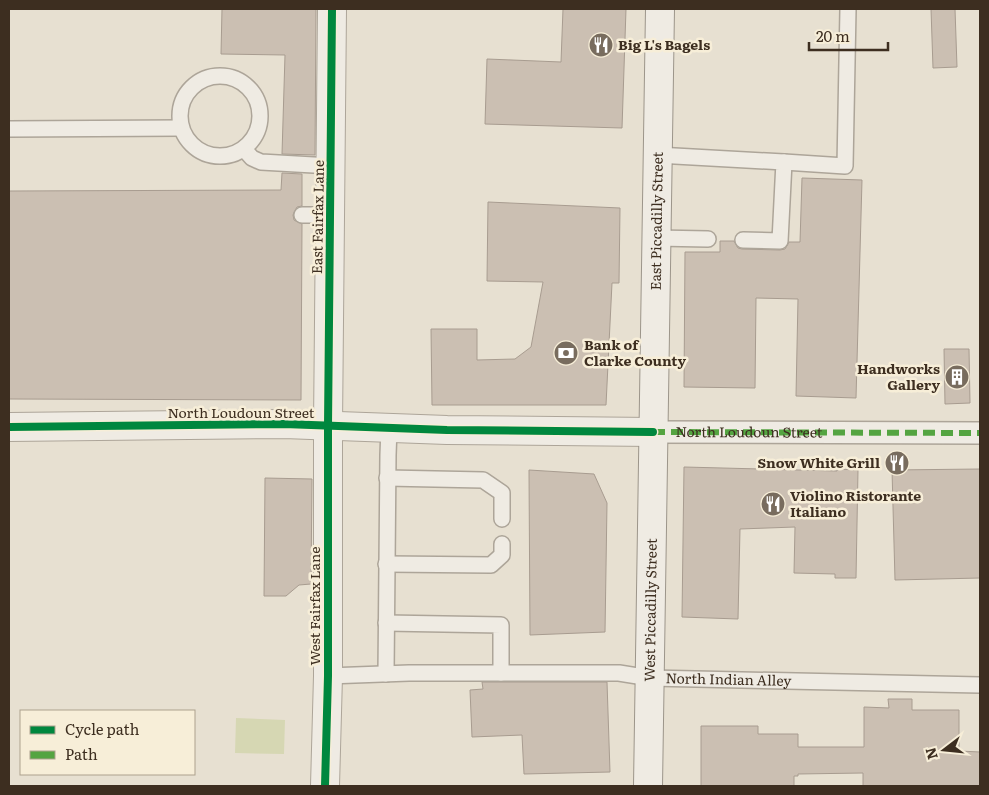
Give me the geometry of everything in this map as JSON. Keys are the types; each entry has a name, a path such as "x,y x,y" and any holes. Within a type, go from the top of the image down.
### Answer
{"street":[{"name":"East Fairfax Lane","path":"328,426 332,9"},
{"name":"East Piccadilly Street","path":"653,432 660,9"},
{"name":"North Loudoun Street","path":"9,427 284,424 389,428 653,432 980,433"},
{"name":"West Fairfax Lane","path":"326,786 328,426"},
{"name":"West Piccadilly Street","path":"648,786 653,432"}],"lane":[{"path":"657,155 845,166 848,9"},
{"path":"214,75 228,76 241,81 252,90 258,102 261,116 259,128 253,140 244,148 226,155 208,154 196,148 182,128 180,114 183,100 190,88 201,80 214,75"},
{"path":"9,129 182,128"},
{"path":"244,148 252,158 261,162 331,166"},
{"path":"743,240 780,241 784,162"},
{"path":"302,215 330,214"},
{"path":"656,238 708,239"},
{"path":"386,674 389,428"},
{"path":"387,478 483,480 502,493 502,519"},
{"path":"386,564 491,565 502,555 502,544"},
{"path":"386,623 501,625 501,673"},
{"name":"North Indian Alley","path":"328,676 619,673 650,678 980,685"}],"green space":[{"path":"236,718 285,720 284,754 235,753"}],"building":[{"path":"222,9 316,9 315,155 282,154 285,55 221,54"},
{"path":"563,9 626,9 622,128 485,124 487,59 561,62"},
{"path":"931,9 955,9 957,67 933,68"},
{"path":"282,173 302,174 302,206 297,207 293,215 294,220 302,224 301,400 9,399 9,191 281,190"},
{"path":"802,178 862,180 856,398 796,396 798,299 756,298 755,388 684,387 685,252 720,252 720,241 734,241 738,248 742,249 780,250 785,249 789,242 800,242"},
{"path":"488,202 620,208 619,283 612,283 606,405 432,405 431,329 477,329 477,360 515,359 531,347 543,282 487,281"},
{"name":"Handworks Gallery","path":"944,349 969,349 970,403 945,404"},
{"path":"684,467 858,470 856,578 835,578 835,574 794,573 795,527 740,529 738,619 682,617"},
{"path":"980,469 980,578 895,580 892,470"},
{"path":"529,470 594,474 607,503 605,632 530,635"},
{"path":"265,478 312,479 311,584 299,585 286,596 264,596"},
{"path":"482,682 607,682 610,772 524,774 522,735 472,737 470,690 483,689"},
{"path":"888,699 912,699 912,710 959,710 959,751 980,752 980,786 863,786 863,773 798,774 798,776 794,776 794,786 701,786 701,726 758,726 758,734 798,734 798,747 864,747 864,707 889,708"}],"marked path":[{"path":"653,432 980,433"}],"cycle path":[{"path":"325,786 328,676 332,9"},
{"path":"9,427 284,424 447,430 653,432"}],"place":[{"name":"Big L's Bagels","path":"601,45"},
{"name":"Bank of Clarke County","path":"566,353"},
{"name":"Handworks Gallery","path":"957,377"},
{"name":"Snow White Grill","path":"897,463"},
{"name":"Violino Ristorante Italiano","path":"773,504"}]}
